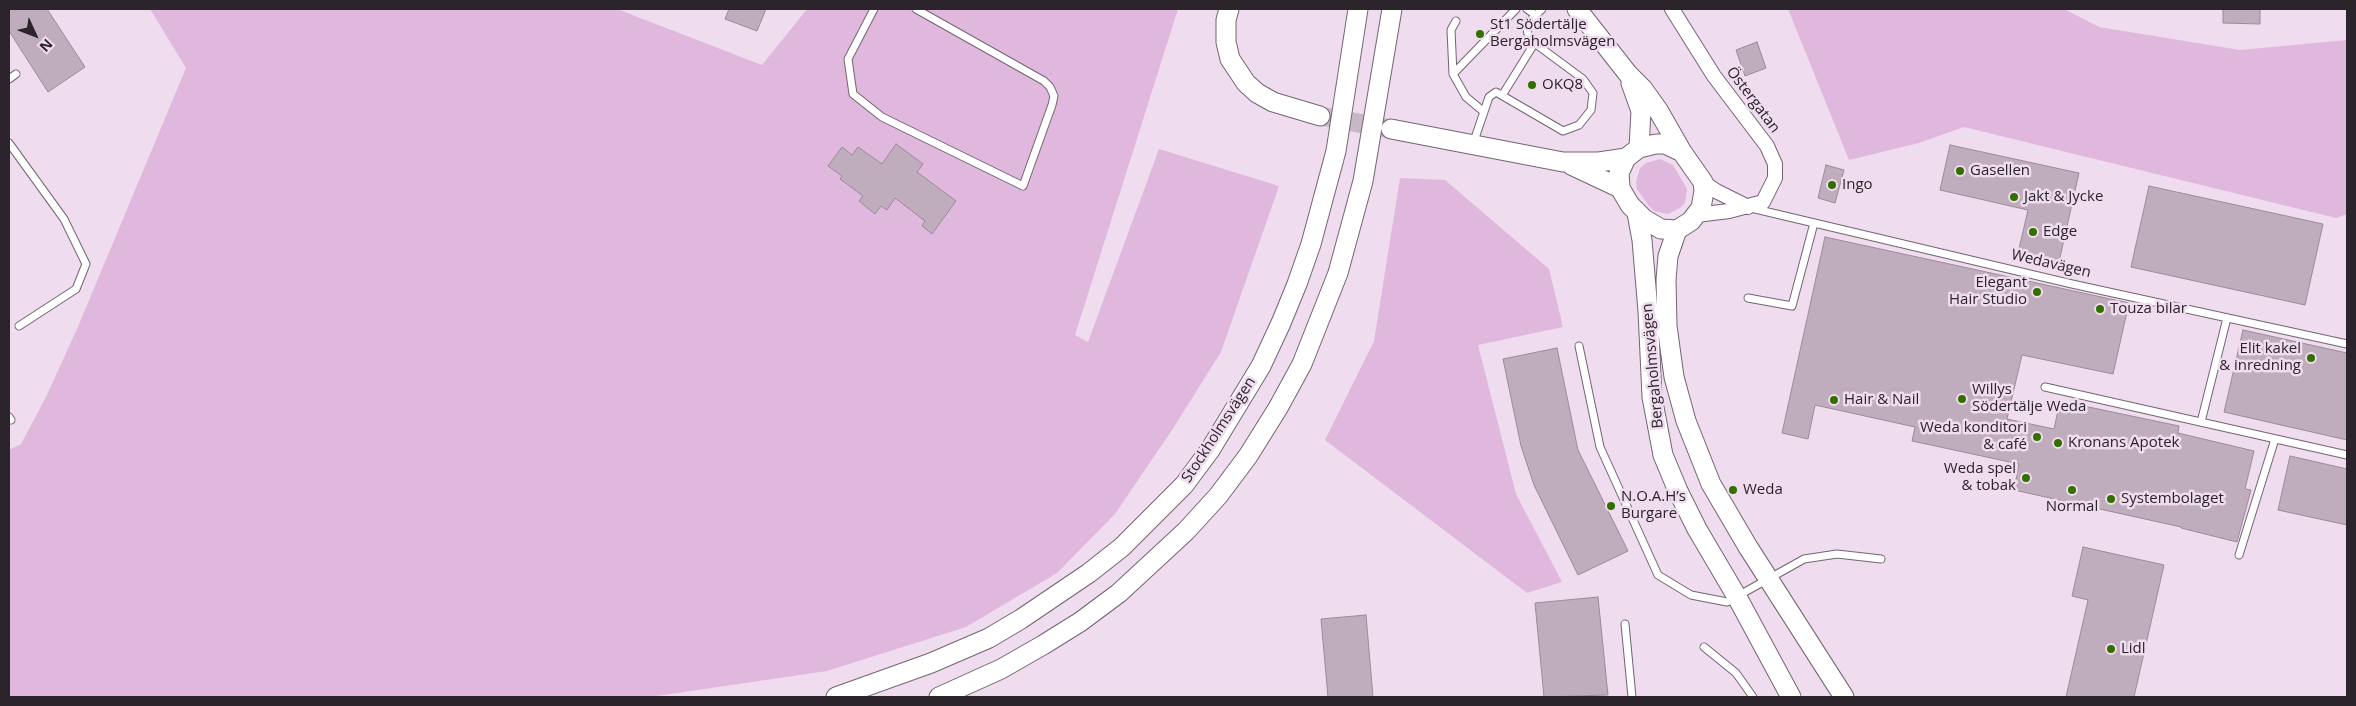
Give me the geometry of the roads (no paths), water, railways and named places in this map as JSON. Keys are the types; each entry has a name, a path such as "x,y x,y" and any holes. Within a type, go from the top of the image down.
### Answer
{"main road":[{"path":"1228,9 1226,42 1230,59 1246,84 1272,102 1320,116"},
{"name":"Stockholmsvägen","path":"836,697 931,663 989,638 1021,619 1076,583 1122,547 1184,485 1210,450 1256,374 1281,324 1297,284 1311,244 1336,152 1358,9"},
{"path":"939,697 1001,669 1043,645 1080,622 1119,593 1186,531 1218,496 1248,456 1278,408 1302,364 1338,273 1363,182 1392,9"},
{"path":"1577,9 1628,74 1643,89 1703,182 1703,200 1696,215 1677,230 1661,229 1637,213 1624,197 1620,188 1619,173 1632,153 1641,111 1628,74"},
{"path":"1391,130 1563,162 1599,162 1656,144 1665,144 1682,152"},
{"path":"1563,162 1620,188"},
{"name":"Bergaholmsvägen","path":"1637,213 1642,240 1648,311 1652,397 1663,455 1686,506 1791,697"},
{"name":"Bergaholmsvägen","path":"1677,230 1668,256 1666,280 1667,326 1674,377 1686,420 1711,484 1768,579 1844,697"}],"street":[{"name":"Östergatan","path":"1672,9 1714,76 1767,146 1775,164 1775,178 1763,202 1748,207 1696,215"},
{"path":"1703,182 1716,192 1748,207"}],"lane":[{"path":"874,9 848,59 853,94 882,118 1023,186 1052,105 1054,96 1050,87 1044,81 916,9"},
{"path":"1452,74 1516,9"},
{"path":"1527,9 1534,14"},
{"path":"1472,144 1489,97 1496,92 1503,94 1563,130 1579,125 1591,110 1593,93 1583,79 1529,39 1526,29 1534,14 1542,9"},
{"path":"1456,21 1450,30 1452,74 1466,97 1484,112"},
{"path":"1503,94 1534,44"},
{"path":"9,79 16,74"},
{"path":"9,143 64,219 86,264 76,289 20,326"},
{"name":"Wedavägen","path":"1748,207 2347,344"},
{"path":"1748,298 1792,306 1814,223"},
{"path":"2201,422 2227,318"},
{"path":"1579,346 1600,447 1658,575 1691,595 1727,602 1804,559 1821,555 1858,555 1880,559"},
{"path":"2045,387 2347,455"},
{"path":"2239,555 2275,439"},
{"path":"1625,624 1632,697"},
{"path":"1704,646 1736,673 1753,697"}],"tunnel":[{"path":"1320,116 1391,129"}],"place":[{"name":"St1 Södertälje Bergaholmsvägen","path":"1480,34"},
{"name":"OKQ8","path":"1532,85"},
{"name":"Gasellen","path":"1960,171"},
{"name":"Ingo","path":"1832,185"},
{"name":"Jakt & Jycke","path":"2014,197"},
{"name":"Edge","path":"2033,232"},
{"name":"Elegant Hair Studio","path":"2037,292"},
{"name":"Touza bilar","path":"2100,309"},
{"name":"Elit kakel & inredning","path":"2311,358"},
{"name":"Willys Södertälje Weda","path":"1962,399"},
{"name":"Hair & Nail","path":"1834,400"},
{"name":"Weda konditori & café","path":"2037,437"},
{"name":"Kronans Apotek","path":"2058,443"},
{"name":"Weda spel & tobak","path":"2026,478"},
{"name":"Weda","path":"1733,490"},
{"name":"Normal","path":"2072,490"},
{"name":"Systembolaget","path":"2111,499"},
{"name":"N.O.A.H’s Burgare","path":"1611,506"},
{"name":"Lidl","path":"2111,649"}]}
